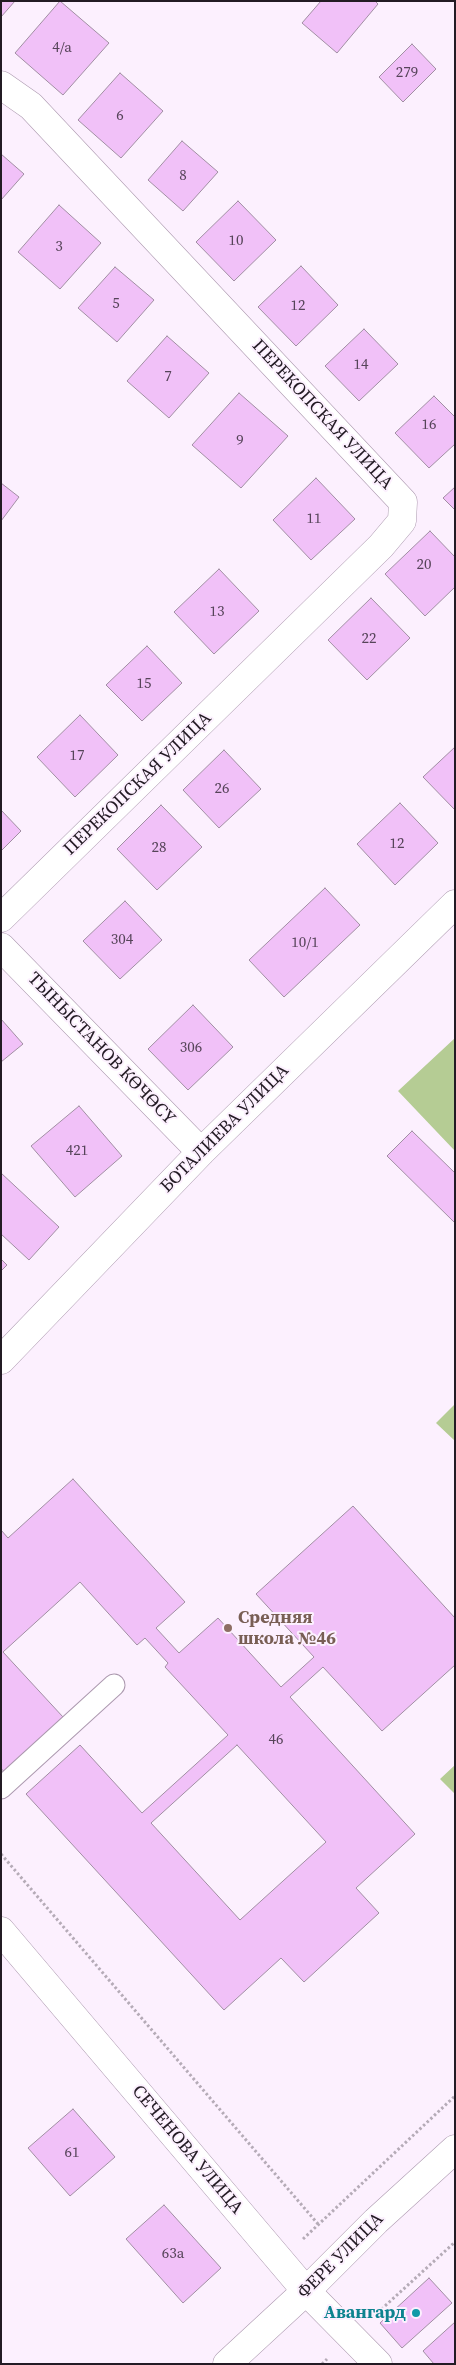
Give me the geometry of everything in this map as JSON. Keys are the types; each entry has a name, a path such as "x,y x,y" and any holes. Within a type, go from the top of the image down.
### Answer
{"street":[{"name":"ПЕРЕКОПСКАЯ УЛИЦА","path":"1,86 31,106 403,502 402,521 381,546 1,918"},
{"name":"БОТАЛИЕВА УЛИЦА","path":"1,1360 201,1152 455,904"},
{"name":"ТЫНЫСТАНОВ КӨЧӨСҮ","path":"1,947 201,1152"},
{"name":"СЕЧЕНОВА УЛИЦА","path":"1,1931 306,2291 378,2364"},
{"name":"ФЕРЕ УЛИЦА","path":"227,2364 306,2291 376,2221 455,2149"}],"lane":[{"path":"1,1788 114,1685"}],"path":[{"path":"1,1854 318,2224"},
{"path":"280,2260 455,2096"},
{"path":"322,2364 455,2242"}],"green space":[{"path":"455,1038 455,1151 398,1091"},
{"path":"455,1404 455,1441 436,1423"},
{"path":"455,1765 455,1794 440,1779"}],"building":[{"path":"1,1 15,1 1,17"},
{"path":"60,1 109,43 63,95 15,53"},
{"path":"321,1 375,1 378,4 337,53 302,23"},
{"path":"412,44 436,69 403,102 379,77"},
{"path":"120,73 163,111 121,158 78,120"},
{"path":"182,141 218,172 183,211 148,180"},
{"path":"1,154 24,174 1,200"},
{"path":"238,201 276,240 234,281 196,242"},
{"path":"59,205 101,243 60,289 18,252"},
{"path":"301,266 338,305 296,346 258,307"},
{"path":"115,267 154,300 117,342 78,308"},
{"path":"364,329 398,364 359,401 325,366"},
{"path":"167,336 209,373 169,418 127,381"},
{"path":"239,393 288,436 241,488 192,445"},
{"path":"434,396 455,417 455,444 429,468 395,433"},
{"path":"316,478 355,519 311,560 273,520"},
{"path":"1,483 19,497 1,521"},
{"path":"455,487 455,510 443,498"},
{"path":"430,531 455,557 455,587 425,616 385,574"},
{"path":"219,569 259,611 214,654 174,612"},
{"path":"371,598 410,638 367,680 328,640"},
{"path":"147,646 182,683 142,721 106,685"},
{"path":"80,715 118,755 75,797 37,757"},
{"path":"455,747 455,810 423,777"},
{"path":"224,750 261,789 219,828 183,790"},
{"path":"400,803 438,843 395,885 357,844"},
{"path":"161,805 202,847 157,890 117,849"},
{"path":"1,810 21,831 1,851"},
{"path":"325,888 360,925 284,997 249,960"},
{"path":"125,901 162,940 120,979 83,941"},
{"path":"193,1005 233,1047 188,1090 148,1049"},
{"path":"1,1019 23,1044 1,1062"},
{"path":"79,1106 122,1156 75,1197 31,1146"},
{"path":"412,1131 455,1173 455,1223 387,1156"},
{"path":"1,1173 59,1227 29,1260 1,1234"},
{"path":"1,1259 7,1265 1,1271"},
{"path":"73,1479 185,1602 156,1628 179,1653 218,1618 281,1687 314,1657 256,1594 353,1506 455,1618 455,1665 382,1731 323,1667 290,1697 415,1834 356,1888 379,1913 304,1982 281,1958 224,2010 26,1794 80,1745 142,1813 228,1735 165,1667 168,1663 145,1638 137,1645 80,1582 3,1652 63,1717 4,1771 1,1769 1,1530 8,1538","holes":["237,1745 326,1842 240,1920 151,1823"]},
{"path":"73,2109 115,2157 70,2196 28,2148"},
{"path":"164,2205 221,2268 183,2303 126,2239"},
{"name":"Авангард","path":"429,2278 452,2303 402,2348 380,2323"},
{"path":"455,2322 455,2364 434,2364 423,2351"}],"place":[{"name":"Средняя школа №46","path":"228,1628"},
{"name":"Авангард","path":"416,2313"}]}
